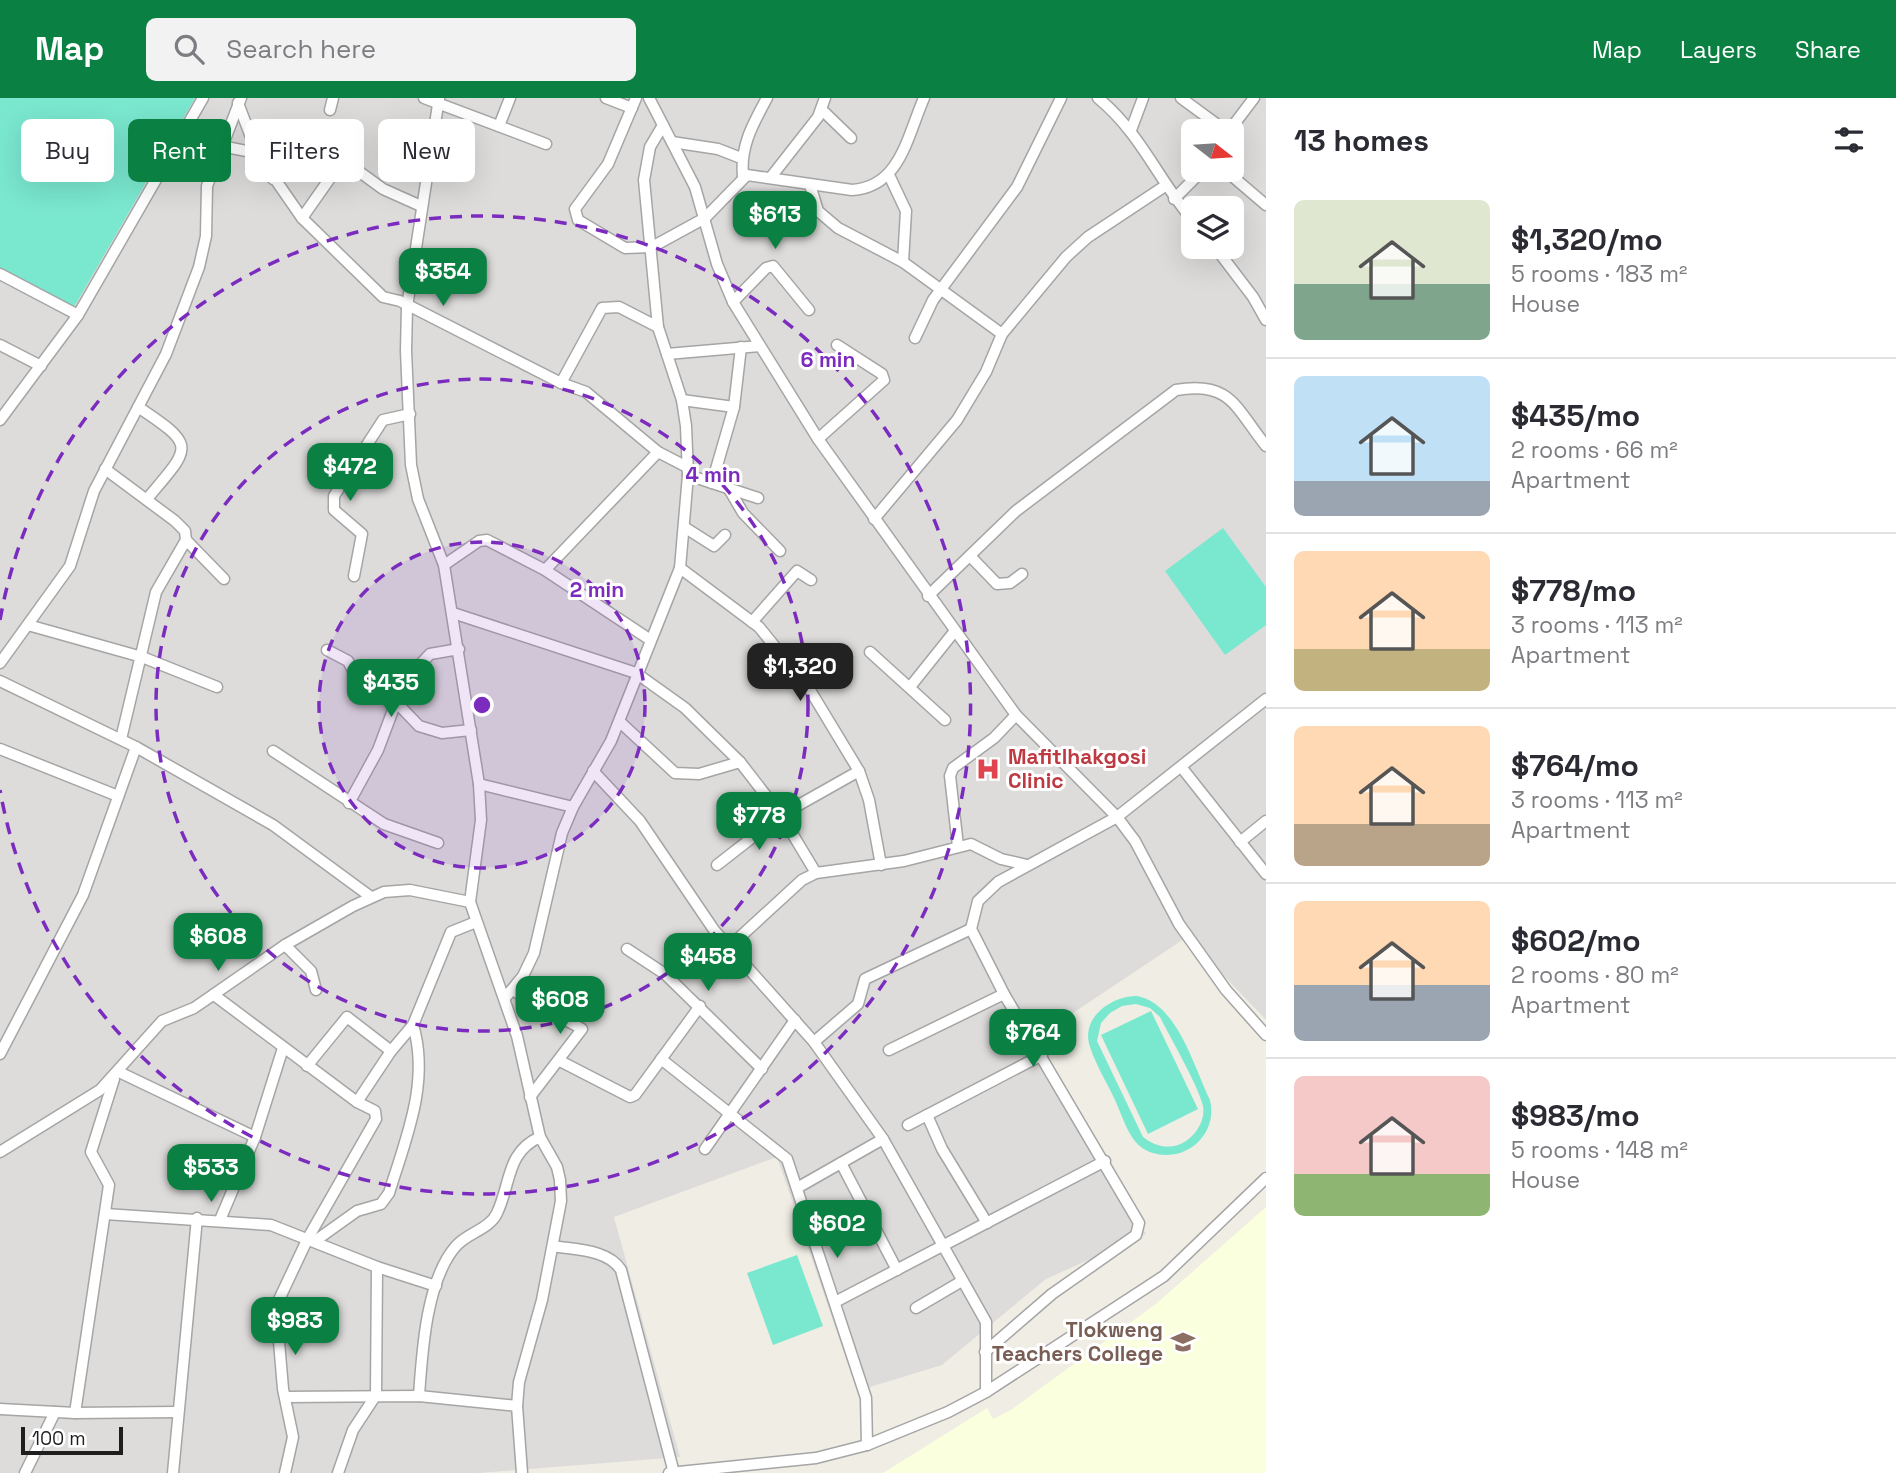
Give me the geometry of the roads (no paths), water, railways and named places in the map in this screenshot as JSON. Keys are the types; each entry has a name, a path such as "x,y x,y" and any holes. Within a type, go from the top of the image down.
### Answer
{"street":[{"path":"0,420 78,315 203,98"},
{"path":"330,110 333,98"},
{"path":"424,98 439,101 546,144"},
{"path":"499,126 510,98"},
{"path":"606,98 634,103 608,164 575,205 575,213 578,220 622,247 632,249 652,247 705,218 743,176 741,158 744,144 767,98"},
{"path":"649,98 695,187 717,264 733,302 818,439 928,596 1016,715 1117,817 1135,841 1178,924 1227,990 1266,1035"},
{"path":"771,177 822,110 825,98"},
{"path":"743,176 868,189 889,175 924,98"},
{"path":"915,338 927,309 1017,187 1061,98"},
{"path":"1098,98 1146,150 1164,186 1181,207"},
{"path":"1130,130 1143,98"},
{"path":"1181,98 1211,119"},
{"path":"1237,119 1254,98"},
{"path":"231,121 239,101"},
{"path":"239,101 245,119"},
{"path":"439,101 407,307 404,415 415,485 444,565 479,784 481,820 470,902 476,922 509,994 540,1137 558,1167 560,1180 561,1202 553,1246 519,1382 517,1406 522,1473"},
{"path":"822,110 851,138"},
{"path":"509,994 534,953 562,833 573,807 620,722 649,639 680,568 688,471 682,400 658,327 645,167 650,147 663,125"},
{"path":"672,142 718,149 741,158"},
{"path":"302,218 340,164 346,162 383,189 421,206"},
{"path":"889,175 906,211 903,262"},
{"path":"0,663 69,566 92,497 166,354 199,267 206,236 208,182"},
{"path":"275,182 302,218 383,297 400,301 407,307 561,383 586,392 658,452 688,471 712,483 758,498"},
{"path":"1174,199 1193,182"},
{"path":"1239,182 1266,205"},
{"path":"810,185 823,216 838,228 903,262 1002,334"},
{"path":"874,519 957,420 980,383 1002,334 1066,257 1088,237 1164,186"},
{"path":"1224,259 1253,297 1266,320"},
{"path":"733,302 766,268 773,266 809,310"},
{"path":"0,274 78,315"},
{"path":"561,383 602,308 619,307 658,327"},
{"path":"0,345 41,366"},
{"path":"818,439 884,380 882,374 837,345"},
{"path":"667,354 760,346"},
{"path":"712,483 734,407 741,348"},
{"path":"928,596 1016,511 1176,390 1203,387 1221,391 1266,446"},
{"path":"682,400 734,407"},
{"path":"138,407 178,433 182,447 178,462 147,499"},
{"path":"354,576 362,534 334,510 334,496 383,420 404,415"},
{"path":"545,570 658,452"},
{"path":"105,469 176,521 185,531 186,540 156,592 121,739"},
{"path":"729,489 743,513 780,551"},
{"path":"684,527 714,546 724,535"},
{"path":"186,540 224,579"},
{"path":"444,565 483,540 545,570 649,639"},
{"path":"971,557 997,584 1010,583 1023,574"},
{"path":"680,568 752,622 810,690 859,771 869,800 881,865"},
{"path":"752,622 797,571 811,580"},
{"path":"453,613 636,673 685,708 740,762 781,814 816,873"},
{"path":"28,625 142,657 217,687"},
{"path":"910,687 954,632"},
{"path":"349,803 378,750 396,702 415,670 429,654 459,649"},
{"path":"327,650 348,661 360,686 396,702 419,726 431,731 460,733 471,730"},
{"path":"870,652 945,720"},
{"path":"0,681 121,739 273,825 371,897"},
{"path":"985,1352 1052,1294 1138,1231 1139,1220 1004,994 971,929 973,914 983,894 998,882 1117,817 1266,699"},
{"path":"958,846 950,776 953,768 993,738 1016,715"},
{"path":"620,722 675,773 699,774 740,762"},
{"path":"0,1054 83,895 136,747"},
{"path":"0,749 118,796"},
{"path":"272,751 384,824 438,843"},
{"path":"1182,768 1266,874"},
{"path":"593,771 640,821 674,869 694,904 814,1042 883,1139 986,1322 986,1392"},
{"path":"717,865 781,814 859,771"},
{"path":"479,784 573,807"},
{"path":"1240,842 1266,821"},
{"path":"729,947 802,880 816,873 881,865 958,846 979,846 1001,859 1027,865"},
{"path":"0,1152 100,1090 162,1021 194,1008 285,945 371,897 410,890 470,902"},
{"path":"357,1102 391,1051 413,1025 451,932 476,922"},
{"path":"814,1042 858,1004 865,979 971,929"},
{"path":"285,945 310,971 316,990"},
{"path":"627,949 665,974 762,1069"},
{"path":"509,994 582,1028 560,1061 530,1097"},
{"path":"889,1050 1004,994"},
{"path":"214,995 307,1066 357,1102 375,1111 376,1119 278,1299 276,1312 285,1398 293,1437 285,1473"},
{"path":"560,1061 630,1097 635,1096 700,1006"},
{"path":"307,1066 347,1017 391,1051"},
{"path":"705,1149 795,1020"},
{"path":"312,1239 356,1211 381,1204 389,1193 414,1112 419,1079 421,1056 413,1025"},
{"path":"220,1220 255,1137 283,1048"},
{"path":"908,1125 1042,1055"},
{"path":"661,1059 783,1154 797,1188 866,1398 867,1445"},
{"path":"117,1074 255,1137"},
{"path":"75,1413 109,1185 90,1152 117,1074"},
{"path":"927,1115 942,1149 987,1223"},
{"path":"419,1396 422,1353 436,1286 456,1246 495,1217 516,1154 540,1137"},
{"path":"797,1188 883,1139"},
{"path":"835,1302 1105,1161"},
{"path":"841,1163 897,1270"},
{"path":"553,1246 600,1254 617,1263 621,1270 677,1473 816,1458 867,1445 905,1432 986,1392 1164,1276 1266,1178"},
{"path":"105,1214 271,1225 377,1267 436,1286"},
{"path":"173,1473 197,1218"},
{"path":"338,1473 353,1430 376,1395 377,1267"},
{"path":"916,1308 962,1281"},
{"path":"285,1398 419,1396 517,1406"},
{"path":"0,1409 75,1413 177,1412"},
{"path":"25,1473 55,1412"}],"place":[{"name":"Mafitlhakgosi Clinic","path":"988,769"},
{"name":"Tlokweng Teachers College","path":"1183,1342"}]}
